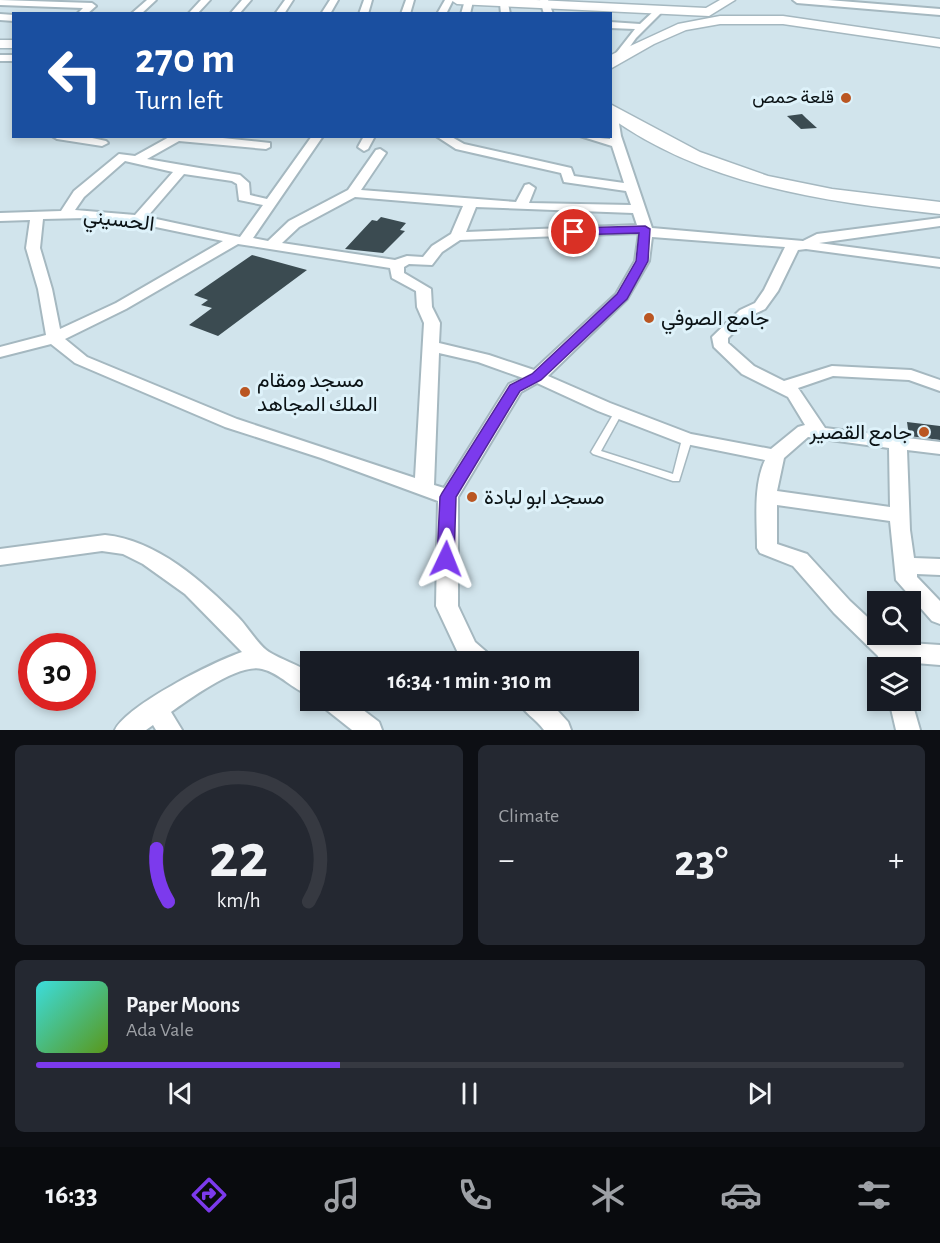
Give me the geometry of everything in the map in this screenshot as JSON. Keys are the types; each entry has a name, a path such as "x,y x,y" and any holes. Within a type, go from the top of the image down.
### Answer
{"main road":[{"path":"457,0 501,5 663,8 708,12 783,20 940,43"},
{"path":"708,12 729,0"},
{"path":"612,61 649,41 701,23 740,19 783,20"},
{"path":"612,111 684,152 753,179 854,199 940,208"}],"street":[{"path":"84,12 101,0"},
{"path":"137,12 152,0"},
{"path":"194,12 207,0"},
{"path":"236,12 247,0"},
{"path":"797,0 940,12"},
{"path":"0,2 92,6"},
{"path":"612,61 633,36 663,8"},
{"path":"612,25 644,27"},
{"path":"622,36 633,36"},
{"path":"470,651 447,606 448,497 515,388 537,377 622,296 642,261 645,231 617,144 612,116"},
{"path":"64,215 79,194 128,153 125,148 106,140 82,138"},
{"path":"136,160 178,138"},
{"path":"191,138 266,145"},
{"path":"0,352 54,338 121,306 240,241 317,138"},
{"path":"444,138 460,147 567,171 568,179 631,188"},
{"path":"593,138 617,144"},
{"path":"272,246 294,224 353,193 380,153"},
{"path":"123,157 181,170 236,178 243,183 244,197 270,203"},
{"path":"137,220 181,170"},
{"path":"445,201 451,187"},
{"path":"521,206 529,188"},
{"path":"353,193 521,206 638,208"},
{"path":"471,203 457,236 645,231 806,244 940,262"},
{"name":"الحسيني","path":"0,217 87,214 137,220 240,241 397,265 406,260 427,262 437,249 457,236"},
{"path":"38,216 33,248 45,290 54,338 81,360 231,423 448,497"},
{"path":"819,433 794,393 748,370 720,344 720,337 745,313 760,306 771,291 789,250 794,247 817,238 940,222"},
{"path":"397,265 397,275 424,289 422,300 425,312 432,323 424,488"},
{"path":"430,346 483,358 537,377 618,413 687,439 775,456"},
{"path":"785,387 832,371 911,375 940,386"},
{"path":"888,657 800,560 767,548 769,476 775,456 804,431 940,448"},
{"path":"898,443 900,516 907,580 940,615"},
{"path":"768,497 900,516"},
{"path":"0,556 109,543 141,554 181,579 218,609 260,659 300,680"},
{"path":"905,566 940,567"},
{"path":"915,657 940,655"},
{"path":"127,730 154,709 234,664 260,659"},
{"path":"154,709 170,730"},
{"path":"345,711 370,730"},
{"path":"544,711 559,730"},
{"path":"904,711 908,730"}],"lane":[{"path":"618,413 596,452 676,479 687,439"}],"building":[{"path":"802,114 817,128 801,129 787,116"},
{"path":"381,217 406,223 400,230 405,231 383,253 345,249 372,220 377,221"},
{"path":"252,255 307,270 218,336 189,325 212,308 201,305 208,300 194,295"},
{"name":"جامع القصير","path":"907,422 940,426 940,440 909,436"}],"place":[{"name":"قلعة حمص","path":"846,98"},
{"name":"جامع الصوفي","path":"649,318"},
{"name":"مسجد ومقام الملك المجاهد","path":"245,392"},
{"name":"جامع القصير","path":"924,432"},
{"name":"مسجد ابو لبادة","path":"472,497"}],"route":[{"path":"446,559 448,497 515,388 537,377 574,344 622,296 642,261 645,229 574,232"}]}
